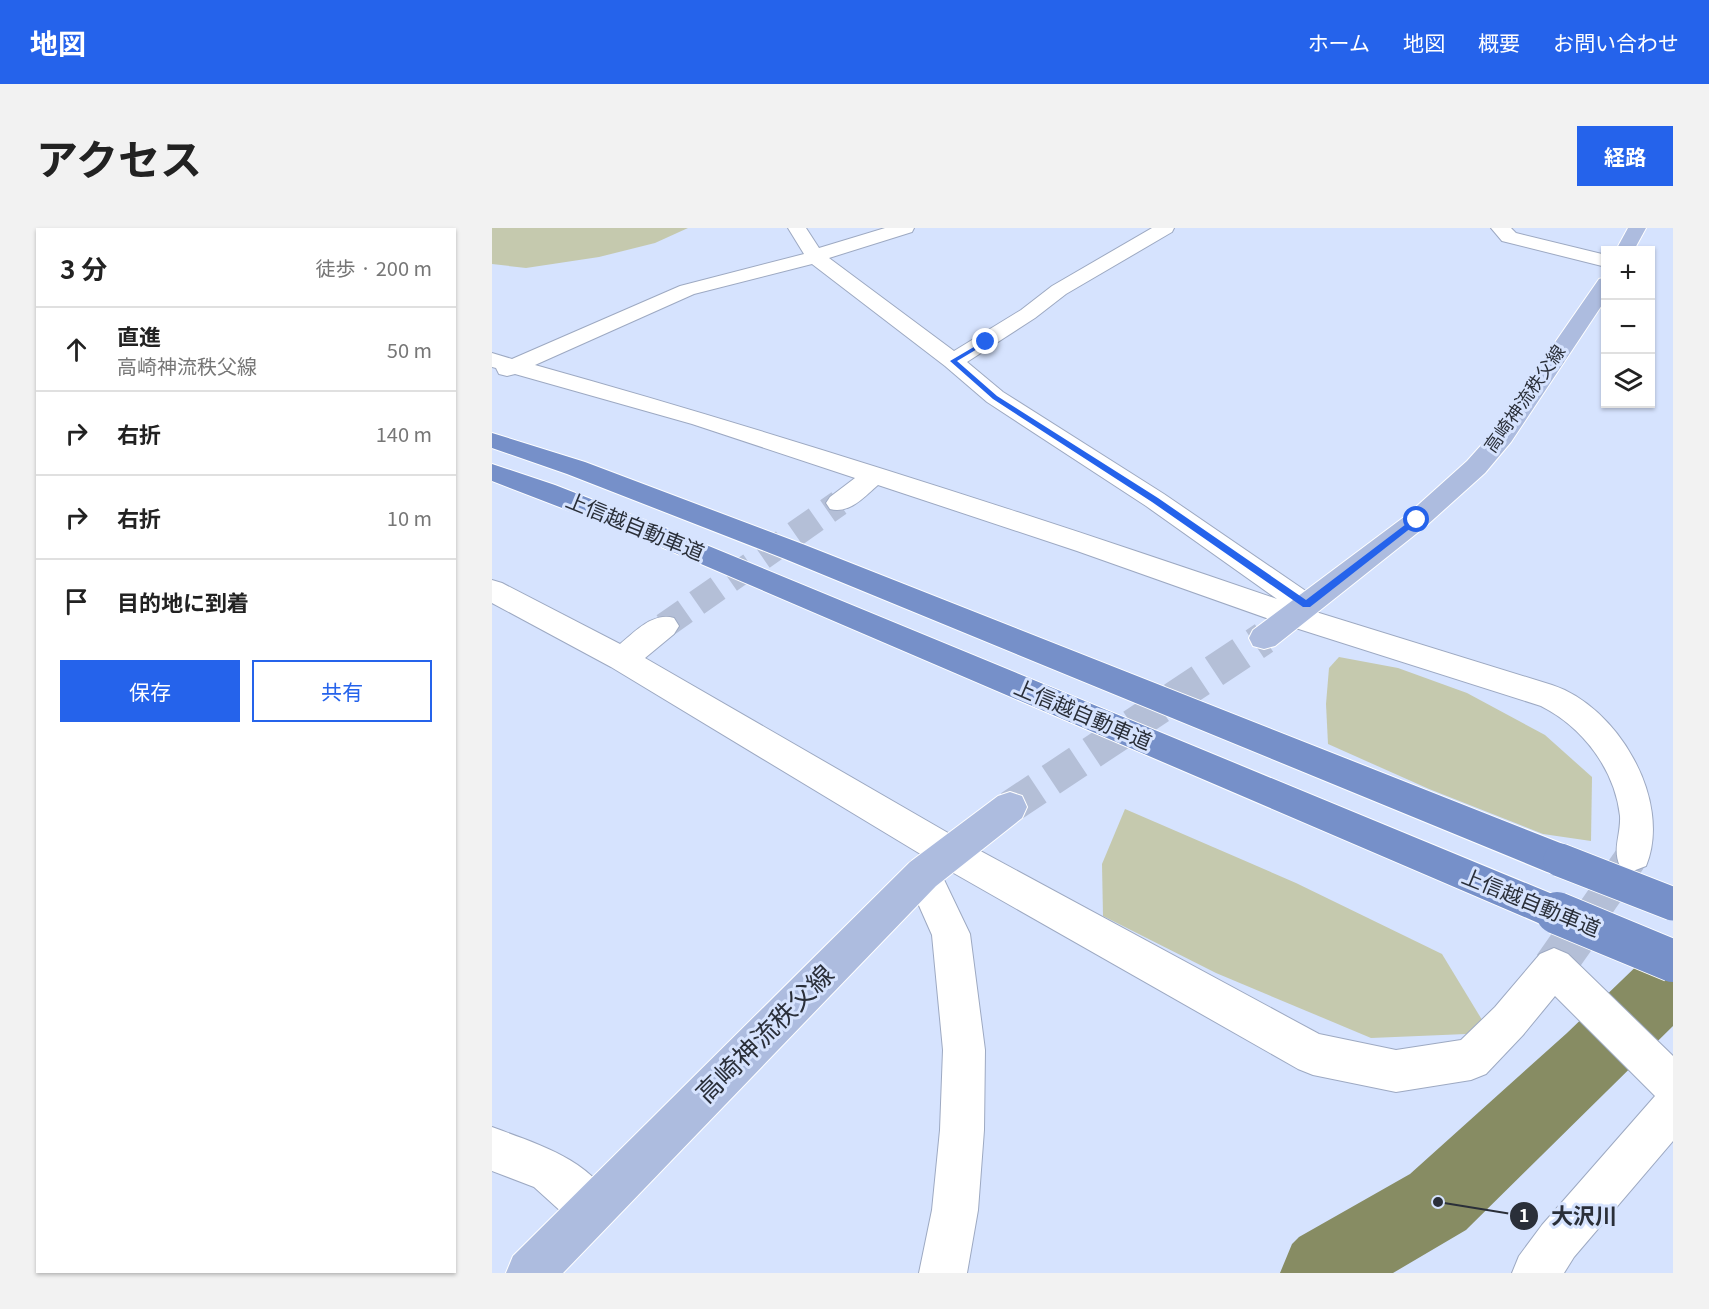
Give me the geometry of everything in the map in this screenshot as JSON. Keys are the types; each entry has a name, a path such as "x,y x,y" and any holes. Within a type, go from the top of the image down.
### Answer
{"highway":[{"name":"上信越自動車道","path":"492,440 587,472 795,552 1673,904"},
{"name":"上信越自動車道","path":"492,472 666,539 1673,961"}],"main road":[{"path":"1627,246 1637,228"},
{"name":"高崎神流秩父線","path":"1264,638 1417,520 1476,467 1502,437 1601,289"},
{"name":"高崎神流秩父線","path":"530,1273 936,863 1010,807"}],"street":[{"path":"797,228 815,257 953,361 995,397 1155,500 1300,610"},
{"path":"492,375 503,363 687,290 815,257 832,249 905,228"},
{"path":"953,361 1028,314 1059,290 1165,228"},
{"path":"1500,228 1509,237 1601,260"},
{"path":"503,363 700,419 874,477 1300,610 1552,697 1576,711 1598,731 1614,753 1626,777 1638,814 1640,828 1633,855"},
{"path":"839,502 874,477"},
{"path":"492,590 622,659 936,863 1313,1054 1396,1071 1471,1059 1509,1021 1554,967 1673,1085"},
{"path":"622,659 664,626"},
{"path":"936,863 951,934 964,1050 962,1130 956,1210 943,1273"},
{"path":"1536,1273 1558,1241 1673,1108"},
{"path":"492,1149 549,1171 592,1209"}],"green space":[{"path":"492,228 688,228 655,243 599,257 526,268 492,264"},
{"path":"1339,657 1398,668 1467,693 1545,735 1592,777 1591,841 1543,834 1429,789 1328,744 1326,704 1329,668"},
{"path":"1125,809 1296,883 1442,954 1490,1033 1371,1038 1216,973 1103,916 1102,864"}],"waterway":[{"path":"1321,1273 1328,1266 1438,1202 1592,1058 1673,978"}],"tunnel":[{"path":"664,626 839,503"},
{"path":"1010,807 1264,638"},
{"path":"1591,915 1630,859"},
{"path":"1554,967 1592,913"}],"place":[{"name":"大沢川","path":"1438,1202"}],"route":[{"path":"986,342 953,361 995,397 1155,500 1306,605 1417,520"}]}
